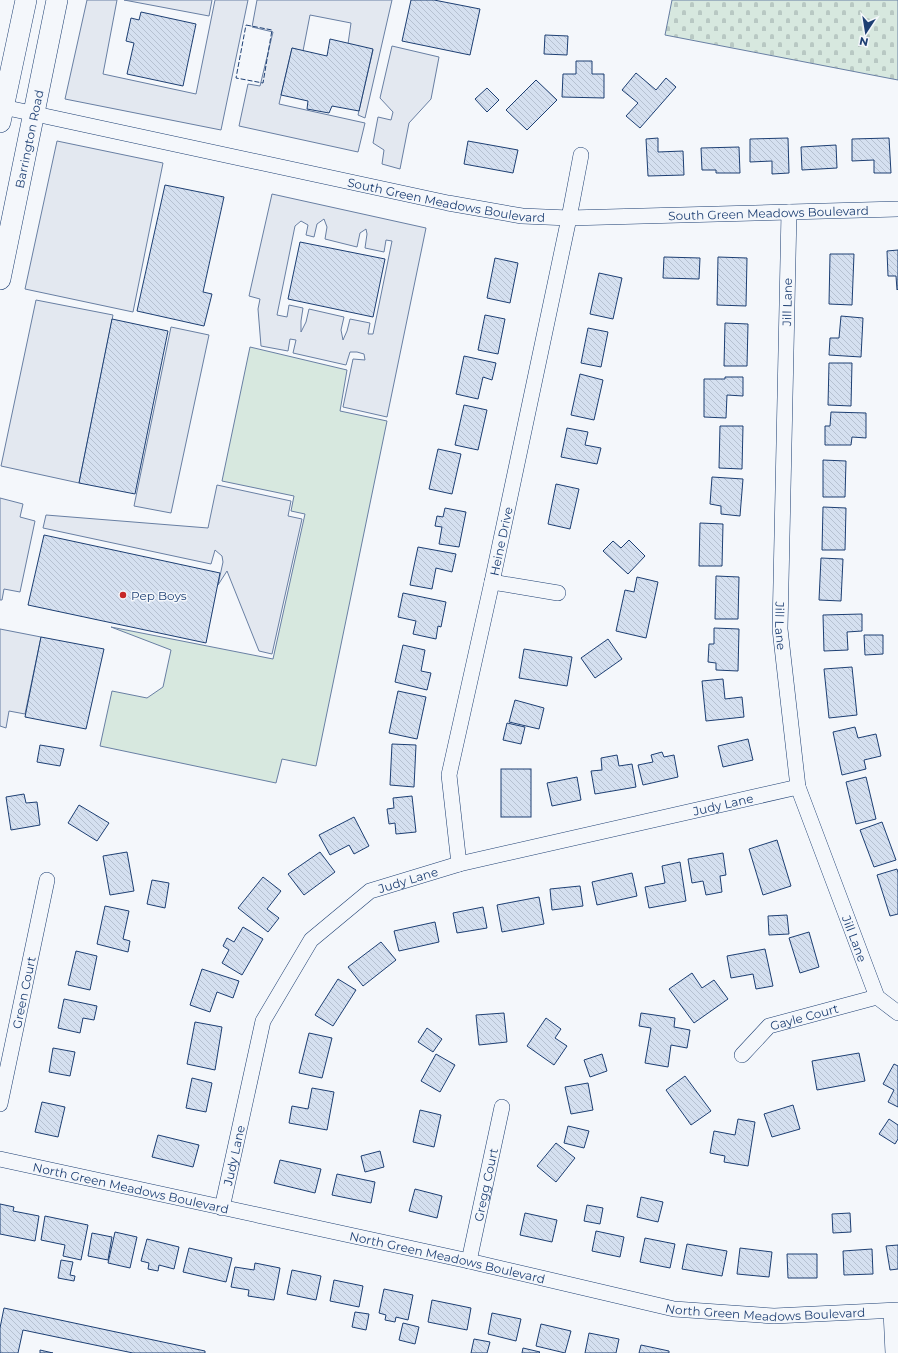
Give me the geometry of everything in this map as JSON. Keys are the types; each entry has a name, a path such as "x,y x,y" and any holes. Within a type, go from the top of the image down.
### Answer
{"main road":[{"path":"2,115 26,0"},
{"name":"Barrington Road","path":"0,278 57,0"}],"street":[{"name":"South Green Meadows Boulevard","path":"2,115 34,114 456,205 522,216 569,218 898,209"},
{"name":"Heine Drive","path":"459,864 449,775 492,582 581,155"},
{"name":"Jill Lane","path":"789,212 780,629 798,787 877,997"},
{"path":"492,582 558,593"},
{"name":"Judy Lane","path":"222,1208 263,1021 311,940 370,891 459,864 798,787"},
{"name":"Green Court","path":"0,1104 47,880"},
{"path":"877,997 898,1013"},
{"name":"Gayle Court","path":"742,1055 769,1026 877,997"},
{"name":"Gregg Court","path":"469,1261 502,1108"},
{"name":"North Green Meadows Boulevard","path":"0,1159 469,1261 674,1309 774,1316 895,1310"},
{"path":"893,1353 895,1310"}],"green space":[{"path":"672,0 898,0 898,80 665,35"},
{"path":"250,347 347,370 340,411 387,421 316,766 282,759 276,783 100,746 112,691 147,698 163,687 171,650 111,627 273,659 305,514 291,511 294,496 222,481"}],"shaded area":[{"path":"87,0 117,0 103,74 196,94 215,0 248,0 221,130 65,99"},
{"path":"124,0 212,0 209,16"},
{"path":"257,0 392,0 365,118 358,115 373,50 348,44 351,23 310,15 303,51 292,48 279,104 365,123 358,152 239,126 248,84 260,86 273,32 252,27"},
{"path":"392,46 439,57 431,99 409,123 400,169 382,164 384,150 373,143 378,117 391,120 393,112 380,98"},
{"path":"57,141 163,163 133,312 25,289"},
{"path":"272,194 426,228 387,417 343,407 353,359 365,360 364,354 350,352 346,365 293,353 296,340 290,339 288,351 261,346 258,309 260,299 249,296","holes":["324,219 327,227 325,239 357,247 360,233 366,229 367,234 365,248 384,252 386,240 392,241 373,334 368,334 370,323 350,319 343,340 341,330 344,317 309,309 306,322 301,332 303,308 289,305 287,317 277,315 295,226 301,221 308,225 306,235 314,237 317,224"]},
{"path":"36,300 113,315 79,483 1,466"},
{"path":"171,327 209,335 171,513 134,506"},
{"path":"217,485 291,501 288,516 302,519 272,654 259,651 227,571 218,585 223,562 222,556 215,550 211,564 43,528 46,515 208,528"},
{"path":"0,498 23,504 20,517 35,521 20,592 4,589 2,600 0,600"},
{"path":"0,629 41,637 25,714 9,711 6,728 0,726"}],"building":[{"path":"411,0 434,0 480,9 470,55 402,41"},
{"path":"141,12 196,24 183,86 127,74 134,43 126,41 131,18 139,20"},
{"path":"545,35 568,36 567,55 544,54"},
{"path":"330,39 373,49 359,111 332,106 329,113 307,109 308,101 281,95 292,48 327,56"},
{"path":"576,61 592,61 592,74 604,74 604,98 562,97 563,74 576,74"},
{"path":"636,73 656,90 666,78 676,87 640,128 626,116 638,103 622,90"},
{"path":"536,80 557,100 527,130 506,110"},
{"path":"487,88 499,100 487,112 475,99"},
{"path":"658,138 658,152 683,151 684,175 648,176 646,139"},
{"path":"788,138 789,173 772,174 772,161 750,162 750,139"},
{"path":"889,138 891,173 874,173 874,160 852,161 852,139"},
{"path":"468,141 518,150 513,173 464,164"},
{"path":"836,145 837,168 802,170 801,147"},
{"path":"739,147 740,173 716,173 716,170 702,170 701,148"},
{"path":"165,185 224,197 203,292 212,294 204,326 137,311"},
{"path":"300,242 385,259 373,317 288,299"},
{"path":"898,250 897,290 896,276 888,276 887,251"},
{"path":"830,254 854,254 852,305 829,304"},
{"path":"664,257 700,258 699,279 663,278"},
{"path":"718,257 747,258 746,306 717,305"},
{"path":"495,258 518,263 510,303 487,298"},
{"path":"599,273 622,278 613,319 590,314"},
{"path":"485,315 505,319 498,354 478,350"},
{"path":"841,316 863,318 861,357 829,355 830,338 839,338"},
{"path":"112,319 168,331 135,494 79,483"},
{"path":"725,323 748,324 747,366 724,366"},
{"path":"588,328 608,332 601,367 581,363"},
{"path":"464,356 496,363 492,380 483,377 478,399 456,394"},
{"path":"829,363 852,363 851,406 828,405"},
{"path":"580,374 603,380 594,420 571,415"},
{"path":"725,377 743,377 743,396 727,395 726,418 704,417 704,379 725,379"},
{"path":"464,405 487,410 478,450 455,445"},
{"path":"831,412 866,413 866,438 852,437 851,445 825,445 825,426 830,426"},
{"path":"720,426 743,426 742,469 719,468"},
{"path":"567,428 588,432 585,445 601,448 597,464 561,457"},
{"path":"438,449 461,454 452,494 429,489"},
{"path":"823,460 846,461 845,497 823,497"},
{"path":"712,477 743,479 740,516 721,514 721,506 710,504"},
{"path":"556,484 579,489 570,529 548,524"},
{"path":"823,507 846,508 845,550 822,550"},
{"path":"445,508 466,512 459,547 439,544 442,527 435,526 437,516 443,517"},
{"path":"700,523 723,524 722,566 699,566"},
{"name":"Pep Boys","path":"44,535 220,573 206,643 28,605"},
{"path":"629,540 645,556 628,574 603,551 613,541 621,548"},
{"path":"418,547 456,554 452,572 436,568 432,589 410,585"},
{"path":"821,558 843,559 841,601 819,600"},
{"path":"716,576 739,577 738,619 715,619"},
{"path":"637,577 658,582 646,638 616,631 625,590 634,592"},
{"path":"403,593 446,602 441,627 438,626 436,639 413,634 416,621 398,617"},
{"path":"862,614 862,631 847,632 848,650 824,651 823,615"},
{"path":"714,628 739,629 738,671 716,670 716,663 708,662 709,644 714,644"},
{"path":"864,635 883,635 883,654 865,655"},
{"path":"41,637 104,649 86,729 25,717"},
{"path":"608,639 622,659 595,678 581,658"},
{"path":"403,645 425,650 421,671 431,673 427,690 395,682"},
{"path":"524,649 572,657 567,686 519,678"},
{"path":"852,667 857,715 829,718 824,669"},
{"path":"723,679 725,699 742,697 744,717 706,721 702,681"},
{"path":"398,691 426,697 417,739 389,733"},
{"path":"515,700 544,708 539,729 509,722"},
{"path":"507,723 525,727 521,744 503,740"},
{"path":"855,727 858,738 876,734 881,756 864,760 866,769 842,775 833,732"},
{"path":"748,739 753,760 723,767 718,746"},
{"path":"392,744 416,745 414,787 390,785"},
{"path":"40,745 64,749 60,766 37,762"},
{"path":"662,752 664,757 674,755 678,777 643,785 638,765 653,762 651,755"},
{"path":"617,755 619,766 632,764 636,787 595,794 591,771 602,770 601,758"},
{"path":"501,769 531,769 531,817 501,817"},
{"path":"577,777 581,800 552,806 547,783"},
{"path":"866,777 876,819 856,824 846,782"},
{"path":"24,794 26,803 37,802 40,825 11,830 6,797"},
{"path":"412,796 416,832 396,834 395,823 389,824 387,809 394,808 393,798"},
{"path":"79,805 109,823 97,841 68,823"},
{"path":"354,817 369,846 354,854 349,845 330,855 319,835"},
{"path":"882,822 896,860 874,867 860,830"},
{"path":"777,840 791,886 763,895 749,849"},
{"path":"127,852 134,891 110,895 103,856"},
{"path":"320,852 335,872 304,895 288,874"},
{"path":"723,853 726,875 720,876 722,892 706,895 703,881 692,883 688,859"},
{"path":"680,862 686,901 649,908 645,887 665,883 662,866"},
{"path":"897,869 898,914 890,916 877,875"},
{"path":"632,873 637,896 597,905 592,882"},
{"path":"263,877 281,891 267,909 279,918 268,932 238,908"},
{"path":"152,880 169,883 165,908 147,904"},
{"path":"580,886 583,906 552,910 550,889"},
{"path":"539,897 544,924 502,932 497,905"},
{"path":"105,906 129,911 123,939 130,941 128,952 97,944"},
{"path":"483,907 487,928 457,933 453,913"},
{"path":"787,915 789,934 769,935 768,916"},
{"path":"435,922 439,942 399,951 394,931"},
{"path":"243,927 263,939 242,975 222,963 229,950 223,946 227,938 234,942"},
{"path":"809,932 819,967 800,973 789,938"},
{"path":"381,942 396,960 363,986 348,967"},
{"path":"765,949 773,986 756,989 753,974 731,978 727,956"},
{"path":"76,951 97,956 90,990 68,985"},
{"path":"202,969 239,981 233,998 217,992 210,1012 190,1005"},
{"path":"692,973 702,988 714,980 728,999 694,1023 669,989"},
{"path":"338,979 356,990 333,1026 315,1015"},
{"path":"64,999 97,1006 94,1020 83,1018 80,1033 58,1028"},
{"path":"504,1013 507,1042 479,1045 476,1015"},
{"path":"641,1013 675,1018 674,1027 690,1030 687,1048 671,1045 668,1067 645,1063 651,1028 639,1026"},
{"path":"546,1018 561,1029 555,1038 567,1046 554,1065 527,1046"},
{"path":"195,1022 222,1027 215,1070 187,1064"},
{"path":"427,1028 442,1039 433,1052 418,1042"},
{"path":"309,1033 332,1038 322,1078 299,1073"},
{"path":"53,1048 75,1052 70,1076 49,1072"},
{"path":"859,1053 865,1081 817,1090 812,1061"},
{"path":"436,1054 455,1065 440,1092 421,1081"},
{"path":"602,1054 607,1071 590,1077 584,1060"},
{"path":"894,1064 898,1066 898,1107 888,1102 894,1090 883,1084"},
{"path":"685,1076 711,1111 691,1125 666,1090"},
{"path":"192,1078 212,1083 206,1112 186,1108"},
{"path":"588,1083 593,1110 571,1114 565,1087"},
{"path":"312,1088 334,1092 327,1130 289,1123 292,1106 308,1109"},
{"path":"42,1102 65,1107 58,1137 35,1132"},
{"path":"793,1105 800,1129 772,1137 764,1114"},
{"path":"420,1110 441,1115 434,1147 413,1142"},
{"path":"738,1119 755,1122 748,1166 724,1162 725,1156 710,1153 714,1131 735,1135"},
{"path":"889,1119 898,1125 898,1139 895,1144 879,1134"},
{"path":"568,1126 589,1131 584,1148 564,1143"},
{"path":"158,1135 199,1145 193,1167 152,1157"},
{"path":"556,1143 575,1158 556,1182 537,1166"},
{"path":"380,1151 384,1167 365,1172 361,1156"},
{"path":"280,1160 321,1169 315,1193 274,1183"},
{"path":"337,1174 375,1182 371,1203 332,1195"},
{"path":"415,1189 442,1196 437,1218 409,1211"},
{"path":"641,1197 663,1202 658,1222 637,1217"},
{"path":"0,1204 14,1207 13,1211 39,1216 35,1241 0,1234"},
{"path":"587,1205 603,1208 600,1224 584,1221"},
{"path":"525,1213 557,1220 552,1242 520,1235"},
{"path":"850,1213 851,1232 833,1233 832,1214"},
{"path":"45,1216 88,1225 81,1260 63,1256 65,1245 41,1240"},
{"path":"596,1231 624,1237 620,1257 592,1251"},
{"path":"115,1232 137,1237 130,1268 108,1263"},
{"path":"92,1233 112,1237 108,1260 88,1256"},
{"path":"645,1238 675,1244 670,1268 640,1262"},
{"path":"147,1239 179,1247 174,1269 159,1265 158,1271 148,1269 149,1263 141,1261"},
{"path":"687,1244 727,1251 722,1276 682,1269"},
{"path":"898,1245 898,1269 890,1270 886,1246"},
{"path":"189,1248 232,1258 226,1282 183,1272"},
{"path":"740,1248 772,1252 769,1277 737,1274"},
{"path":"872,1249 873,1274 844,1275 843,1251"},
{"path":"787,1254 817,1254 817,1278 788,1278"},
{"path":"61,1260 73,1262 70,1275 75,1276 74,1281 58,1278"},
{"path":"255,1263 280,1268 274,1300 248,1296 249,1290 231,1287 235,1267 254,1270"},
{"path":"292,1270 321,1276 316,1300 287,1294"},
{"path":"334,1280 363,1286 359,1307 330,1301"},
{"path":"384,1289 413,1295 408,1320 396,1317 395,1322 385,1320 386,1315 379,1313"},
{"path":"432,1300 471,1308 467,1330 428,1322"},
{"path":"4,1308 205,1351 205,1353 133,1353 23,1330 18,1353 0,1353 0,1328"},
{"path":"355,1312 369,1314 366,1330 352,1327"},
{"path":"492,1313 521,1319 516,1341 488,1334"},
{"path":"403,1323 419,1327 415,1344 399,1340"},
{"path":"541,1324 571,1331 565,1353 536,1346"},
{"path":"589,1333 619,1339 616,1353 585,1353"},
{"path":"474,1339 490,1342 487,1353 471,1353"},
{"path":"641,1345 669,1351 669,1353 639,1353"},
{"path":"523,1348 540,1352 522,1353"},
{"path":"40,1350 53,1353 40,1353"}],"fence":[{"path":"246,25 272,30 263,83 236,78 246,25"}],"place":[{"name":"Pep Boys","path":"123,595"}]}
